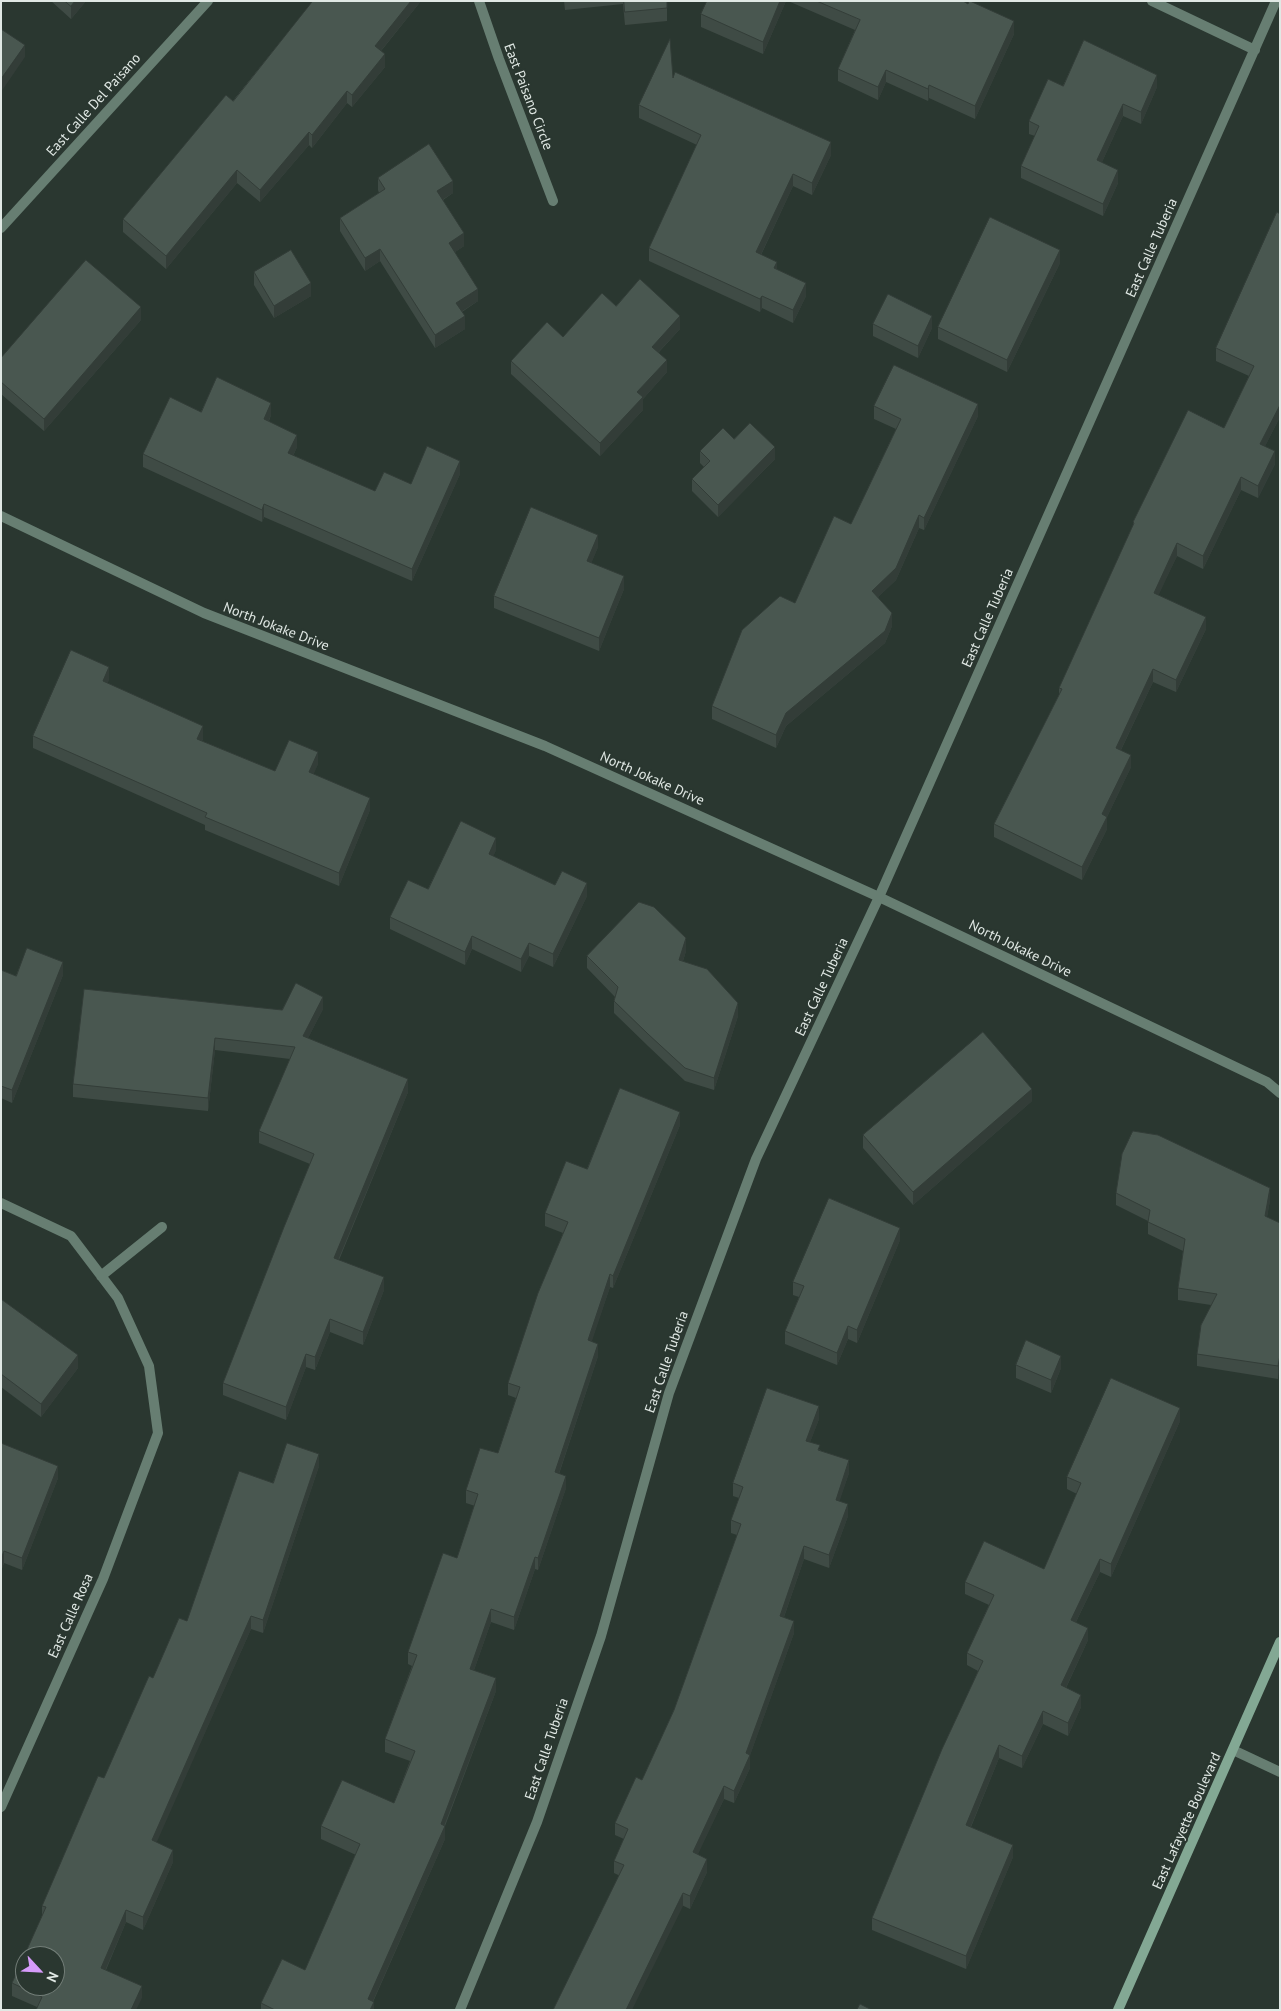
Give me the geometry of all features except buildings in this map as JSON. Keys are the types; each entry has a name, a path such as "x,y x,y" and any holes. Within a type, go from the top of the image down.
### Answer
{"street":[{"name":"East Calle Del Paisano","path":"1,228 208,1"},
{"name":"East Paisano Circle","path":"479,1 499,60 553,201"},
{"path":"1152,1 1255,50"},
{"name":"East Calle Tuberia","path":"460,2010 537,1822 601,1636 669,1393 756,1159 879,896 1276,1"},
{"name":"North Jokake Drive","path":"1,516 204,613 545,746 879,896 1267,1082 1280,1093"},
{"path":"1,1203 71,1236 102,1276 162,1227"},
{"name":"East Calle Rosa","path":"1,1807 103,1579 158,1434 149,1366 118,1298 102,1276"},
{"name":"East Lafayette Boulevard","path":"1118,2010 1280,1642"},
{"path":"1233,1750 1280,1772"}]}
